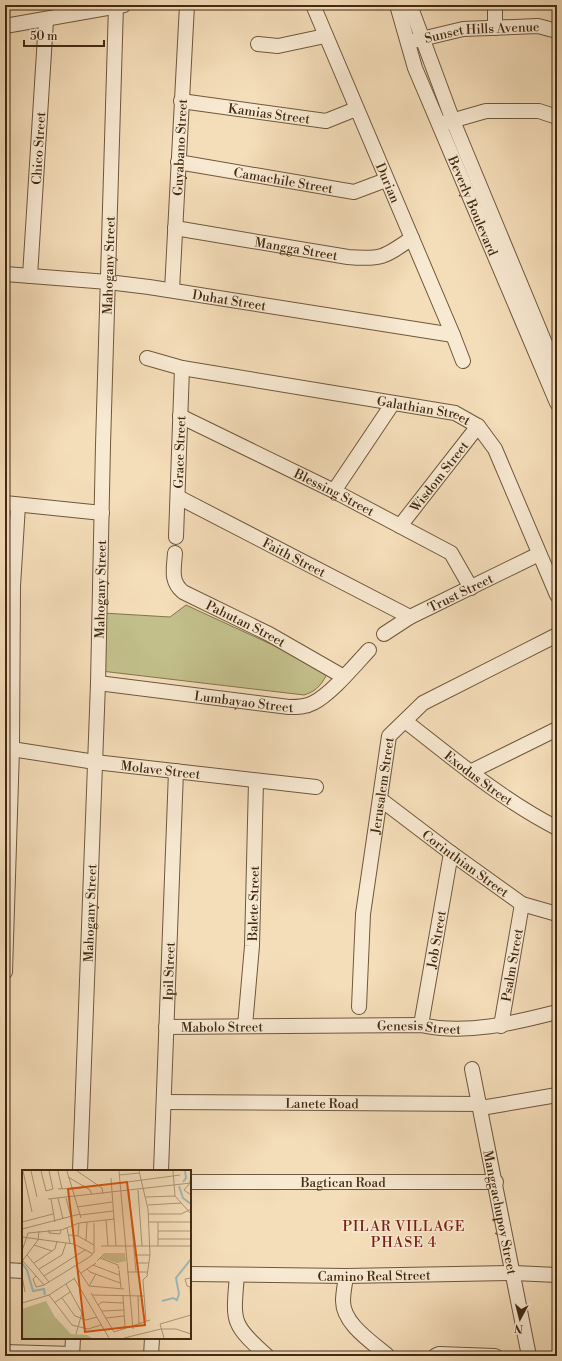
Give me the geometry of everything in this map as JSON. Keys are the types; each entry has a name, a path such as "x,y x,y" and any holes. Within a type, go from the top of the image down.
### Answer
{"street":[{"name":"Guyabano Street","path":"172,290 187,5"},
{"name":"Durian","path":"313,5 453,335 463,362"},
{"name":"Beverly Boulevard","path":"397,5 452,121 557,372"},
{"name":"Beverly Boulevard","path":"410,5 415,41 415,68 557,403"},
{"path":"495,5 495,28"},
{"path":"5,26 119,6"},
{"name":"Mahogany Street","path":"80,1170 98,682 108,282 119,6"},
{"name":"Chico Street","path":"30,276 46,20"},
{"name":"Sunset Hills Avenue","path":"415,41 463,29 538,26 557,31"},
{"path":"258,44 278,46 325,36"},
{"name":"Kamias Street","path":"181,101 326,121 356,109"},
{"path":"439,125 486,111 539,111 557,117"},
{"name":"Camachile Street","path":"178,162 354,192 386,180"},
{"name":"Mangga Street","path":"175,228 348,257 370,259 389,255 412,238"},
{"name":"Duhat Street","path":"5,274 108,282 172,290 453,335"},
{"name":"Galathian Street","path":"147,358 182,368 455,413 478,426 495,449 557,595"},
{"name":"Grace Street","path":"176,537 182,368"},
{"path":"334,491 393,403"},
{"name":"Blessing Street","path":"180,416 334,491 451,553 471,588"},
{"name":"Wisdom Street","path":"400,526 478,426"},
{"name":"Faith Street","path":"178,497 410,617"},
{"path":"5,972 9,586 12,504 102,513"},
{"name":"Pahutan Street","path":"175,553 173,576 177,587 183,592 269,634 344,677"},
{"name":"Trust Street","path":"384,634 410,617 539,554"},
{"name":"Jerusalem Street","path":"359,1007 363,914 389,736 423,703 557,635"},
{"name":"Lumbayao Street","path":"98,682 289,707 302,706 314,703 344,677 369,650"},
{"name":"Exodus Street","path":"405,721 470,772 534,817 557,828"},
{"path":"470,772 557,729"},
{"name":"Molave Street","path":"8,749 95,762 316,787"},
{"name":"Ipil Street","path":"161,1170 176,771"},
{"name":"Balete Street","path":"244,1026 252,946 256,781"},
{"name":"Corinthian Street","path":"380,799 451,853 522,904 557,914"},
{"name":"Job Street","path":"421,1025 451,853"},
{"name":"Psalm Street","path":"501,1026 522,904"},
{"name":"Genesis Street","path":"279,1026 421,1025 435,1028 501,1026 557,1012"},
{"name":"Mabolo Street","path":"166,1027 279,1026"},
{"name":"Manggachupoy Street","path":"472,1069 496,1182 529,1356"},
{"name":"Lanete Road","path":"164,1102 480,1106 557,1095"},
{"name":"Bagtican Road","path":"191,1182 496,1182"},
{"path":"5,1270 22,1271"},
{"name":"Camino Real Street","path":"191,1274 346,1276 514,1273 557,1275"},
{"path":"236,1275 234,1312 238,1326 242,1334 267,1356"},
{"path":"346,1276 343,1302 347,1316 356,1328 388,1356"},
{"path":"5,1352 72,1355 73,1339"},
{"path":"151,1356 152,1339"},
{"path":"435,1356 439,1354 495,1356"}],"shaded area":[{"path":"186,605 329,671 322,683 316,689 304,695 101,671 103,613 170,617"}],"district":[{"name":"PILAR VILLAGE PHASE 4","path":"404,1234"}]}
